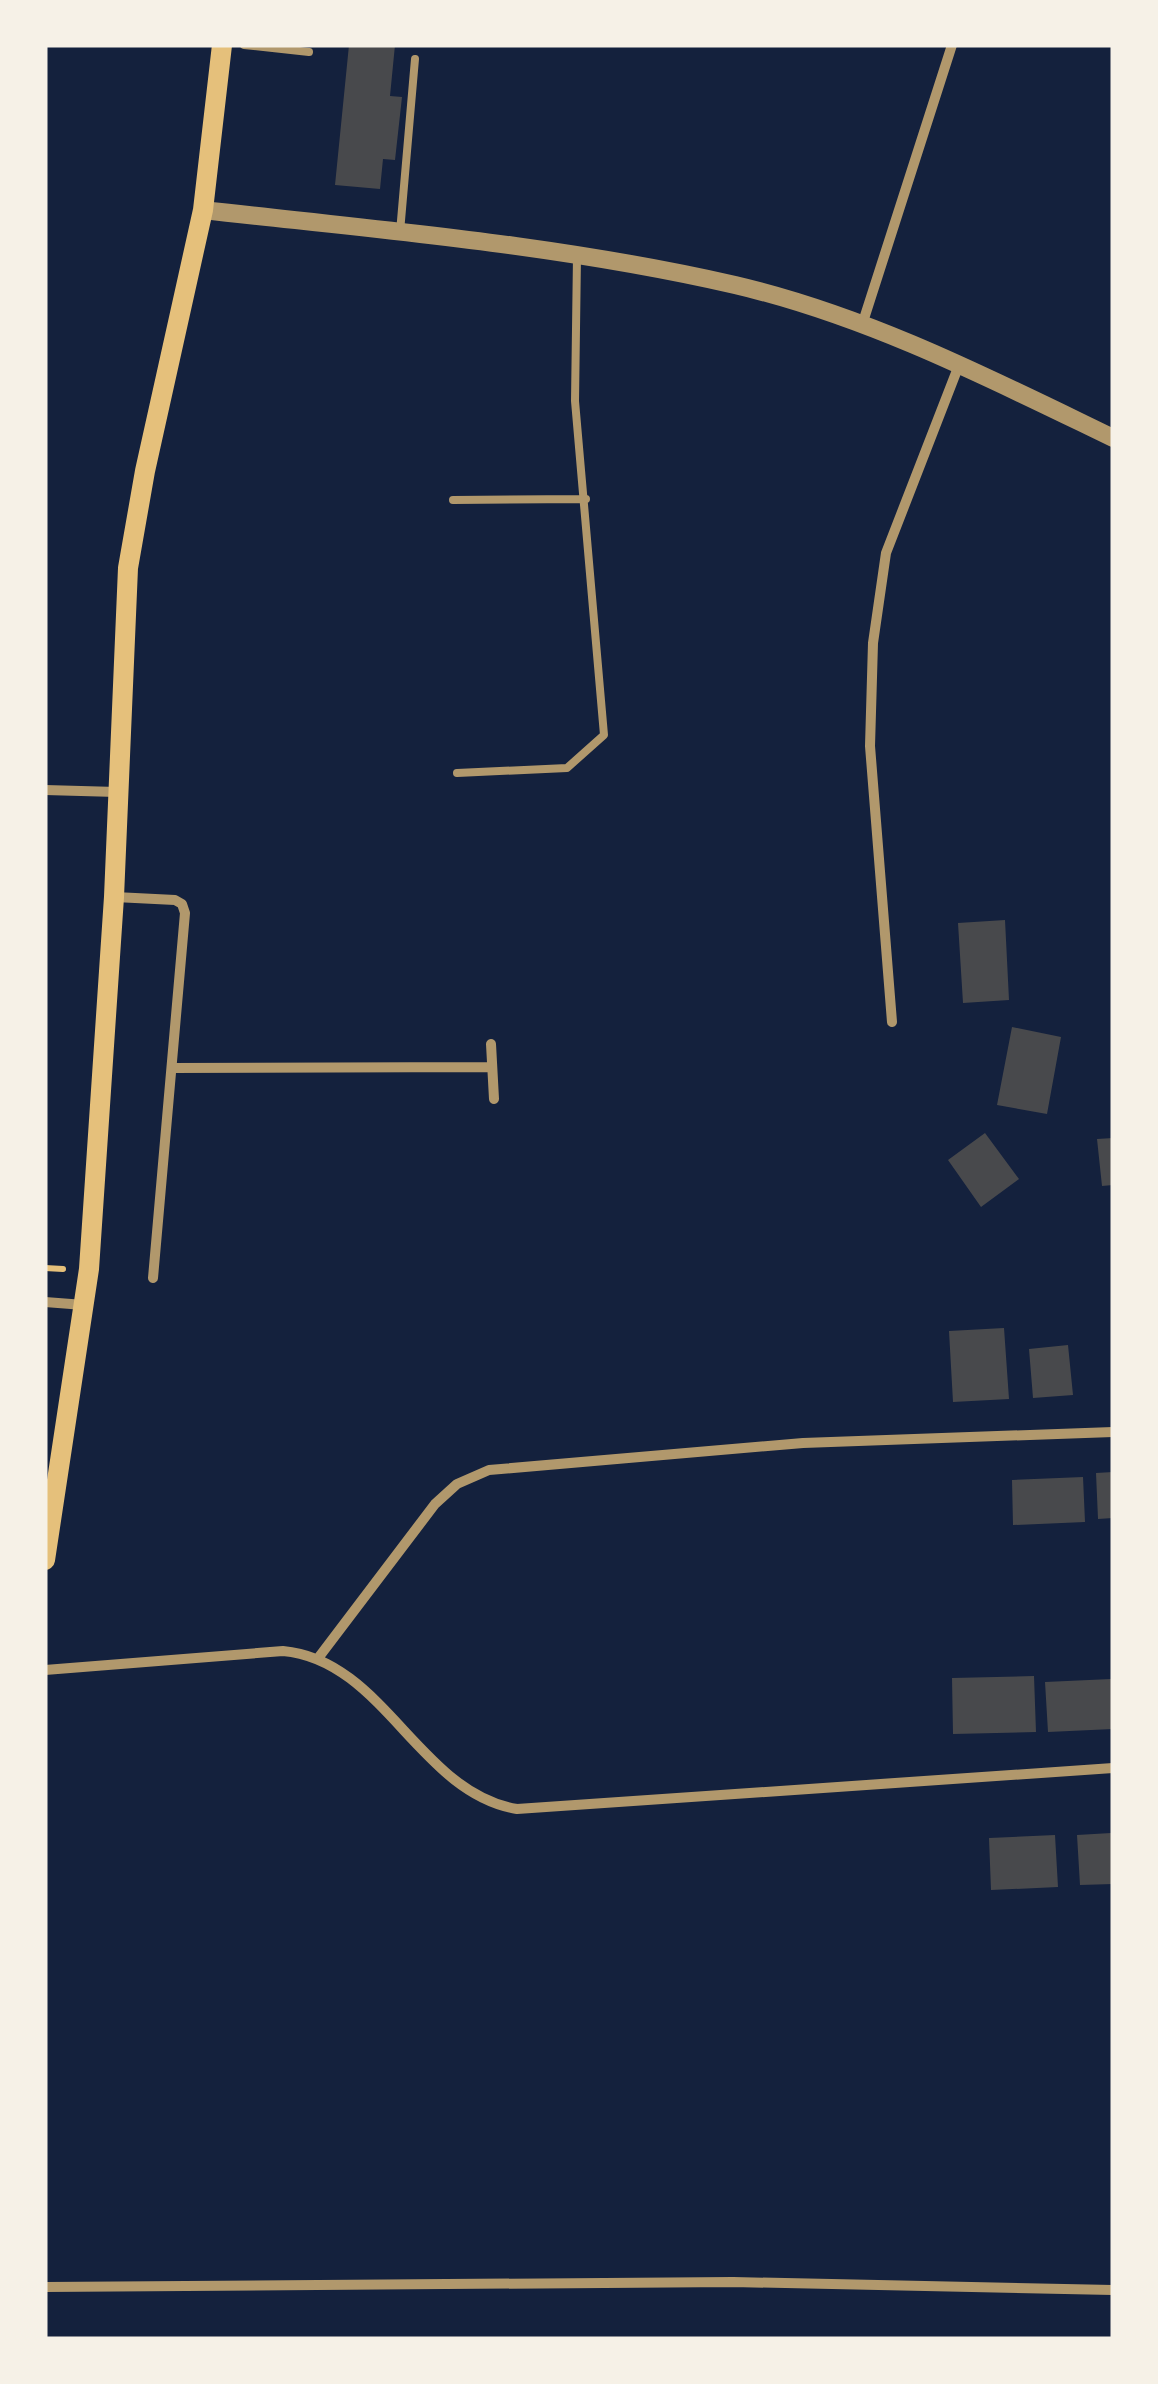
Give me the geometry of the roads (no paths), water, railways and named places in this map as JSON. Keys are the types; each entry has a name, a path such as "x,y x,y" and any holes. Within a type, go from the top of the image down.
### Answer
{"main road":[{"path":"45,1560 85,1305 114,897 128,568 145,471 203,210 222,45"}],"street":[{"path":"862,325 952,45"},
{"path":"203,210 577,256 736,286 862,325 960,364 1113,438"},
{"path":"892,1022 870,746 873,643 886,553 960,364"},
{"path":"45,790 116,792"},
{"path":"114,897 175,900 184,908 153,1278"},
{"path":"490,1044 494,1099"},
{"path":"172,1068 490,1066"},
{"path":"45,1302 85,1305"},
{"path":"318,1658 436,1504 457,1484 489,1470 802,1443 1113,1432"},
{"path":"45,1670 283,1651 318,1658 349,1677 462,1784 490,1801 517,1809 1113,1768"},
{"path":"45,2286 733,2282 1113,2290"}],"lane":[{"path":"244,45 308,52"},
{"path":"400,232 414,59"},
{"path":"457,773 567,768 604,735 575,401 577,256"},
{"path":"453,500 586,499"}]}
